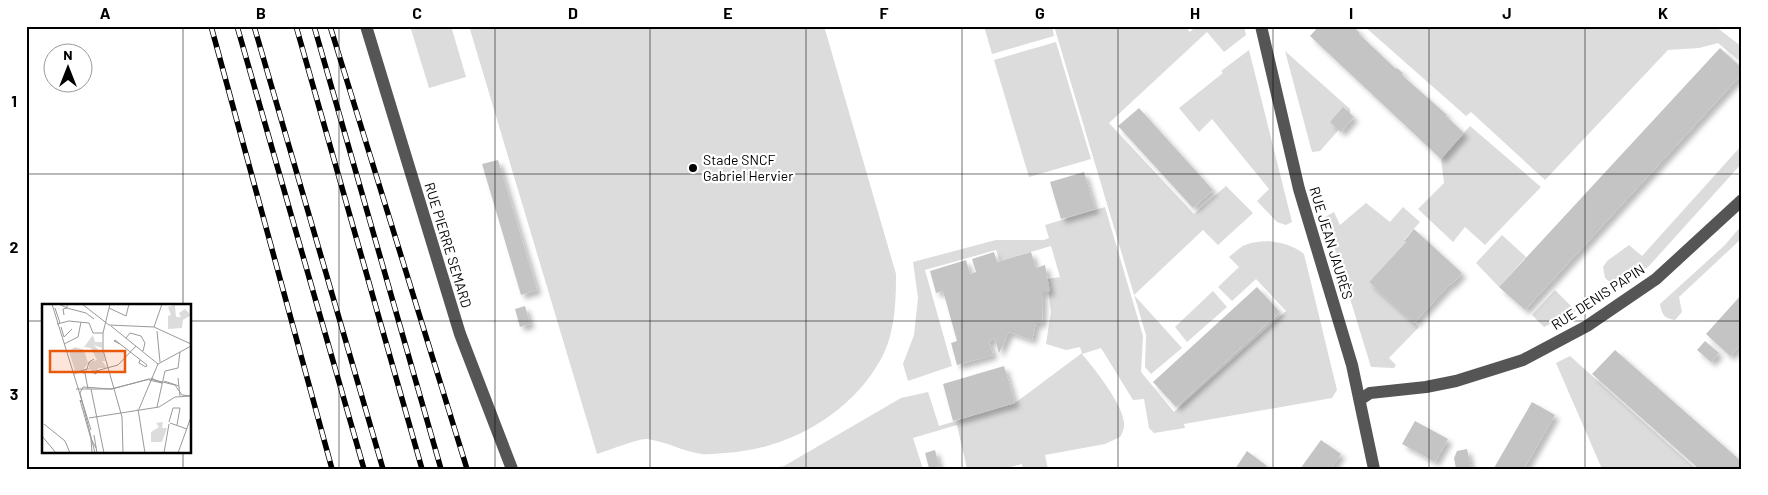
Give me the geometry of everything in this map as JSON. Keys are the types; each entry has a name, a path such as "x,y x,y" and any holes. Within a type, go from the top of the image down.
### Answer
{"street":[{"name":"RUE PIERRE SEMARD","path":"366,26 460,334 512,469"},
{"name":"RUE JEAN JAURÈS","path":"1261,26 1299,189 1361,399 1374,469"},
{"name":"RUE DENIS PAPIN","path":"1361,399 1370,394 1456,381 1523,360 1587,326 1656,279 1742,200"}],"shaded area":[{"path":"410,26 451,26 466,77 429,88"},
{"path":"469,26 824,26 896,274 894,318 886,349 868,379 853,396 815,426 771,445 725,453 702,454 661,442 643,439 597,454"},
{"path":"984,26 1052,26 1054,36 992,54"},
{"path":"1054,26 1185,26 1190,32 1196,26 1244,26 1246,35 1224,52 1207,32 1109,123 1194,214 1226,186 1253,213 1218,245 1203,230 1134,295"},
{"path":"1364,26 1715,26 1742,47 1742,63 1718,43 1699,48 1668,50 1545,180 1471,112 1466,116"},
{"path":"1056,42 1091,159 1029,177 994,60"},
{"path":"1249,50 1292,222 1286,225 1277,222 1257,201 1269,189 1212,119 1199,132 1179,108 1223,73 1221,71"},
{"path":"1285,51 1350,109 1350,117 1320,151 1312,152"},
{"path":"1470,126 1541,187 1485,245 1465,227 1453,242 1418,209 1444,183 1441,159"},
{"path":"1742,145 1742,163 1649,266 1617,288 1605,278 1603,267 1607,261 1629,245 1642,256"},
{"path":"1366,203 1390,222 1403,207 1420,222 1404,240 1406,242 1369,282 1419,327 1389,358 1396,365 1394,368 1371,367 1325,217 1334,212 1340,225"},
{"path":"1105,207 1143,336 1141,372 1174,412 1286,311 1256,279 1232,301 1218,287 1239,267 1229,257 1243,246 1268,241 1291,246 1304,254 1337,390 1332,398 1184,424 1185,428 1154,433 1149,428 1144,399 1133,400 1101,348 1082,354 1115,399 1123,418 1124,426 1122,433 1120,437 1105,444 1045,455 1048,469 1023,469 1022,464 1003,469 967,469 957,425 913,438 923,469 767,469 784,466 901,398 928,392 939,426 1015,403 1082,353 1080,347 1066,350 1046,344 1051,312 1047,279 1060,277 1051,246 1000,261 996,250 925,270 952,366 908,381 903,364 914,335 918,298 913,262 996,240 1044,240 1049,238 1045,225"},
{"path":"1742,225 1742,238 1679,297 1682,312 1675,320 1666,317 1660,304 1725,245"},
{"path":"1502,235 1526,257 1499,287 1476,263"},
{"path":"1555,290 1576,311 1544,327 1532,315"},
{"path":"1213,291 1227,307 1187,342 1175,327"},
{"path":"1134,295 1182,348 1151,374 1145,367 1146,335"},
{"path":"1570,356 1696,469 1602,469 1556,363"}],"building":[{"path":"1319,26 1353,26 1359,34 1396,69 1403,73 1402,75 1447,115 1464,133 1441,159 1310,36"},
{"path":"1720,48 1742,68 1742,74 1525,310 1499,287"},
{"path":"1343,107 1354,117 1341,132 1330,122"},
{"path":"1139,108 1213,190 1193,208 1118,126"},
{"path":"498,160 537,290 521,295 482,164"},
{"path":"1084,172 1095,209 1061,219 1050,182"},
{"path":"1414,229 1462,273 1414,323 1369,282 1406,242 1404,241"},
{"path":"994,252 997,262 1031,252 1036,268 1045,265 1050,292 1043,292 1042,323 1036,323 1032,340 1009,332 999,353 995,339 989,341 993,355 957,365 951,343 957,341 943,291 936,293 930,271 966,260 970,274 976,272 972,259"},
{"path":"1257,287 1280,312 1176,407 1153,382"},
{"path":"1742,294 1742,343 1730,356 1706,334"},
{"path":"525,306 530,324 520,327 515,309"},
{"path":"1705,341 1719,353 1711,362 1697,350"},
{"path":"1615,350 1742,462 1742,469 1699,469 1592,374"},
{"path":"1004,366 1015,403 953,421 943,384"},
{"path":"1532,402 1555,415 1524,469 1494,468"},
{"path":"1415,421 1448,439 1435,462 1402,444"},
{"path":"1321,440 1341,454 1331,469 1300,469"},
{"path":"1467,449 1471,469 1456,469 1454,458 1457,451"},
{"path":"935,450 939,466 929,468 925,453"},
{"path":"1247,451 1267,466 1265,469 1235,469"}],"railway":[{"path":"211,26 332,469"},
{"path":"237,26 364,469"},
{"path":"254,26 383,469"},
{"path":"296,26 422,469"},
{"path":"314,26 441,469"},
{"path":"330,26 467,469"}],"place":[{"name":"Stade SNCF Gabriel Hervier","path":"693,168"}]}
